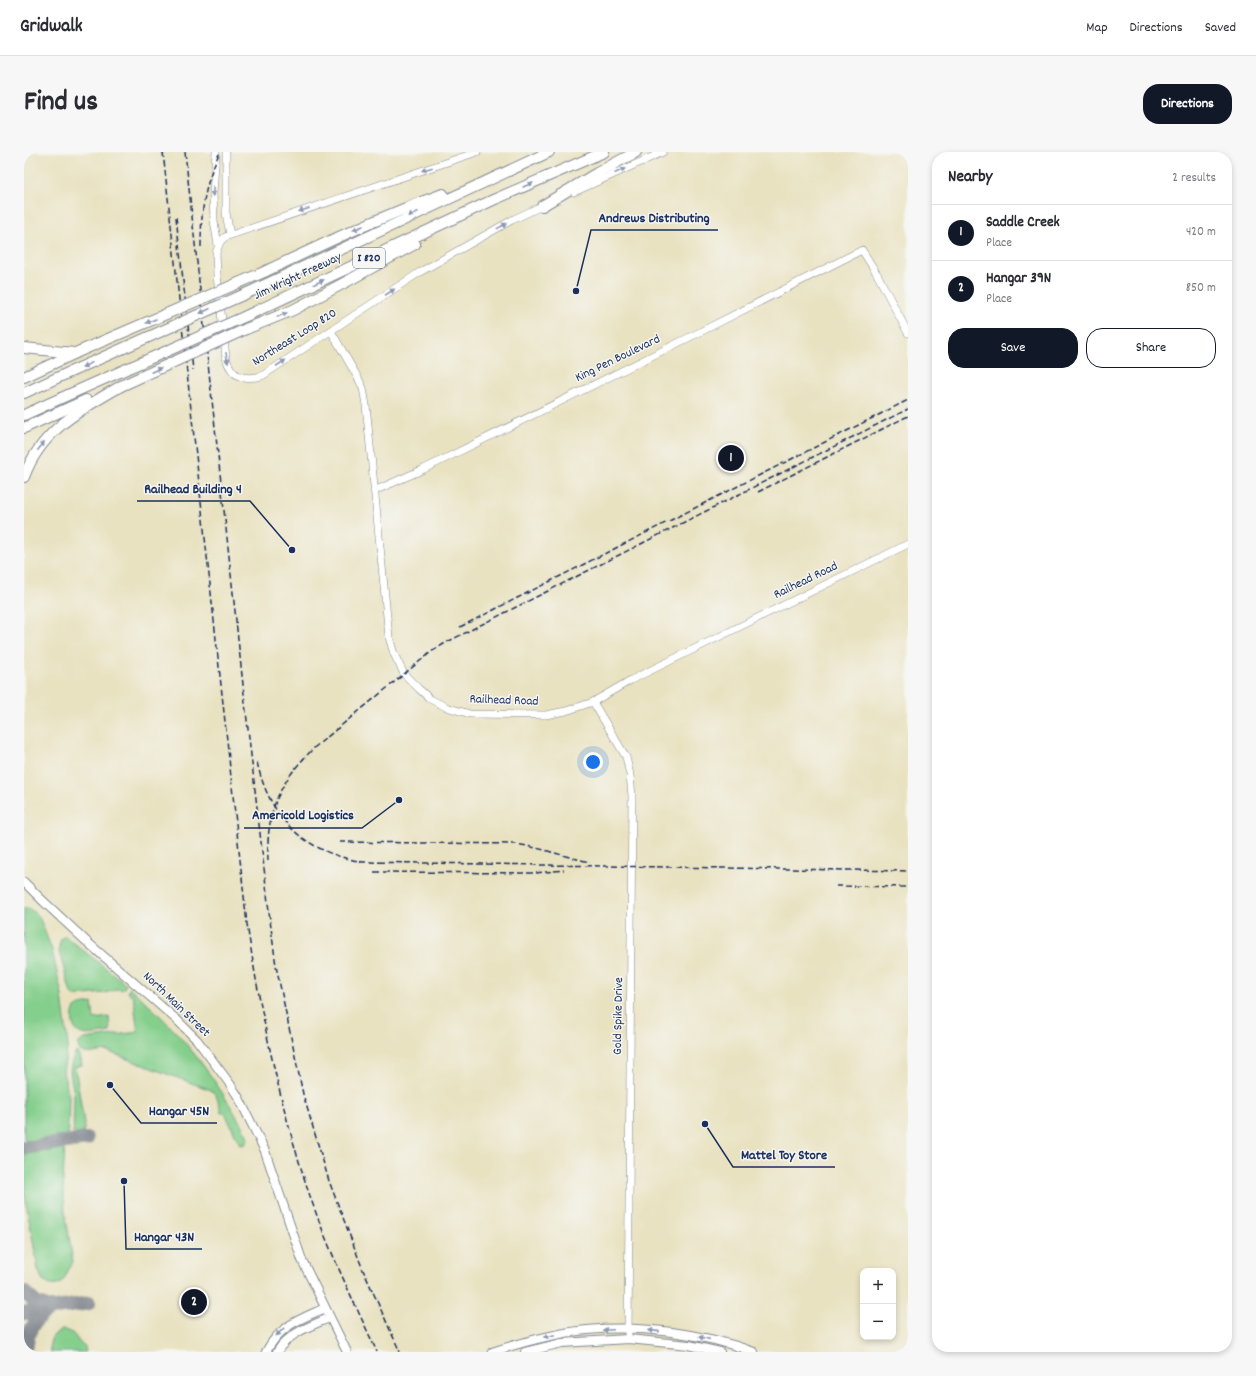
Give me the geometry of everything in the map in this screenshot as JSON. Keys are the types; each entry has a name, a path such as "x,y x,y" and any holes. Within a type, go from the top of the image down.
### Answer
{"highway":[{"name":"Jim Wright Freeway","path":"24,393 254,290 549,152"},
{"name":"Jim Wright Freeway","path":"24,415 246,316 493,200 604,152"},
{"path":"542,206 597,173 636,152"},
{"path":"24,377 78,352 264,272 343,234 399,210 450,192 474,186"},
{"path":"24,428 64,415 104,392 121,386 246,329 293,310 493,200"},
{"path":"24,348 78,352"},
{"path":"24,477 40,447 64,415"}],"main road":[{"name":"North Main Street","path":"24,882 86,941 177,1020 197,1040 230,1084 239,1098 265,1151 302,1260 329,1318 347,1352"},
{"path":"266,1352 272,1340 285,1327 325,1308"},
{"path":"277,1352 280,1346 291,1336 329,1318"},
{"path":"492,1352 552,1336 588,1330 629,1329 690,1335 732,1344 754,1352"},
{"path":"525,1352 562,1343 628,1339 689,1345 720,1352"}],"street":[{"name":"Northeast Loop 820","path":"216,152 213,193 214,221 218,245 216,253 217,275 226,358 231,371 246,378 262,376 420,272 505,224 663,152"},
{"path":"226,152 226,212 230,234"},
{"path":"218,245 230,234 463,154 475,152"},
{"name":"King Pen Boulevard","path":"374,491 424,469 862,250 868,257 908,333"},
{"name":"Railhead Road","path":"331,331 363,388 388,636 394,654 404,674 430,699 446,707 470,714 546,715 566,711 593,702 631,680 908,544"},
{"name":"Gold Spike Drive","path":"593,702 626,757 630,775 632,796 628,1339"}],"green space":[{"path":"24,907 35,913 40,919 52,950 62,995 68,1045 63,1072 69,1096 68,1137 30,1143 24,1139"},
{"path":"65,936 126,984 124,988 105,993 73,996 59,952 61,939"},
{"path":"130,988 166,1021 196,1056 235,1113 247,1135 248,1139 245,1144 240,1145 225,1113 221,1113 217,1098 211,1090 109,1052 85,1053 79,1049 78,1044 84,1039 138,1032 133,996 127,992"},
{"path":"92,1003 94,1019 109,1017 110,1032 88,1035 78,1032 75,1029 72,1017 75,1008 80,1005"},
{"path":"76,1052 80,1055 82,1065 75,1067 85,1129 83,1134 79,1136 76,1136 73,1132 74,1098 70,1075 71,1066"},
{"path":"65,1146 63,1181 65,1211 73,1262 60,1284 50,1285 43,1281 38,1270 24,1191 24,1156 29,1151"},
{"path":"61,1330 66,1330 73,1334 85,1347 86,1352 50,1352 51,1339"}],"taxiway":[{"path":"24,1148 87,1139"},
{"path":"24,1292 36,1303 50,1308"},
{"path":"24,1313 89,1303"},
{"path":"24,1335 27,1344 29,1333 36,1320 49,1310"}],"railway":[{"path":"163,152 247,924 265,1028 290,1132 311,1199 334,1257 377,1352"},
{"path":"185,152 245,703 276,966 303,1094 329,1181 363,1270 400,1352"},
{"path":"201,247 204,198 210,175 220,152"},
{"path":"176,217 193,370"},
{"path":"460,627 908,400"},
{"path":"268,861 269,827 272,812 277,798 292,772 315,747 431,652 447,642 908,409"},
{"path":"758,492 908,416"},
{"path":"257,762 263,783 271,801 293,830 307,841 324,850 342,857 363,862 908,871"},
{"path":"340,842 514,844 533,847 590,862"},
{"path":"374,872 536,873 564,870"},
{"path":"836,886 908,887"}],"place":[{"name":"Andrews Distributing","path":"576,291"},
{"name":"Saddle Creek","path":"731,458"},
{"name":"Railhead Building 4","path":"292,550"},
{"name":"Americold Logistics","path":"399,800"},
{"name":"Hangar 45N","path":"110,1085"},
{"name":"Mattel Toy Store","path":"705,1124"},
{"name":"Hangar 43N","path":"124,1181"},
{"name":"Hangar 39N","path":"194,1302"}]}
